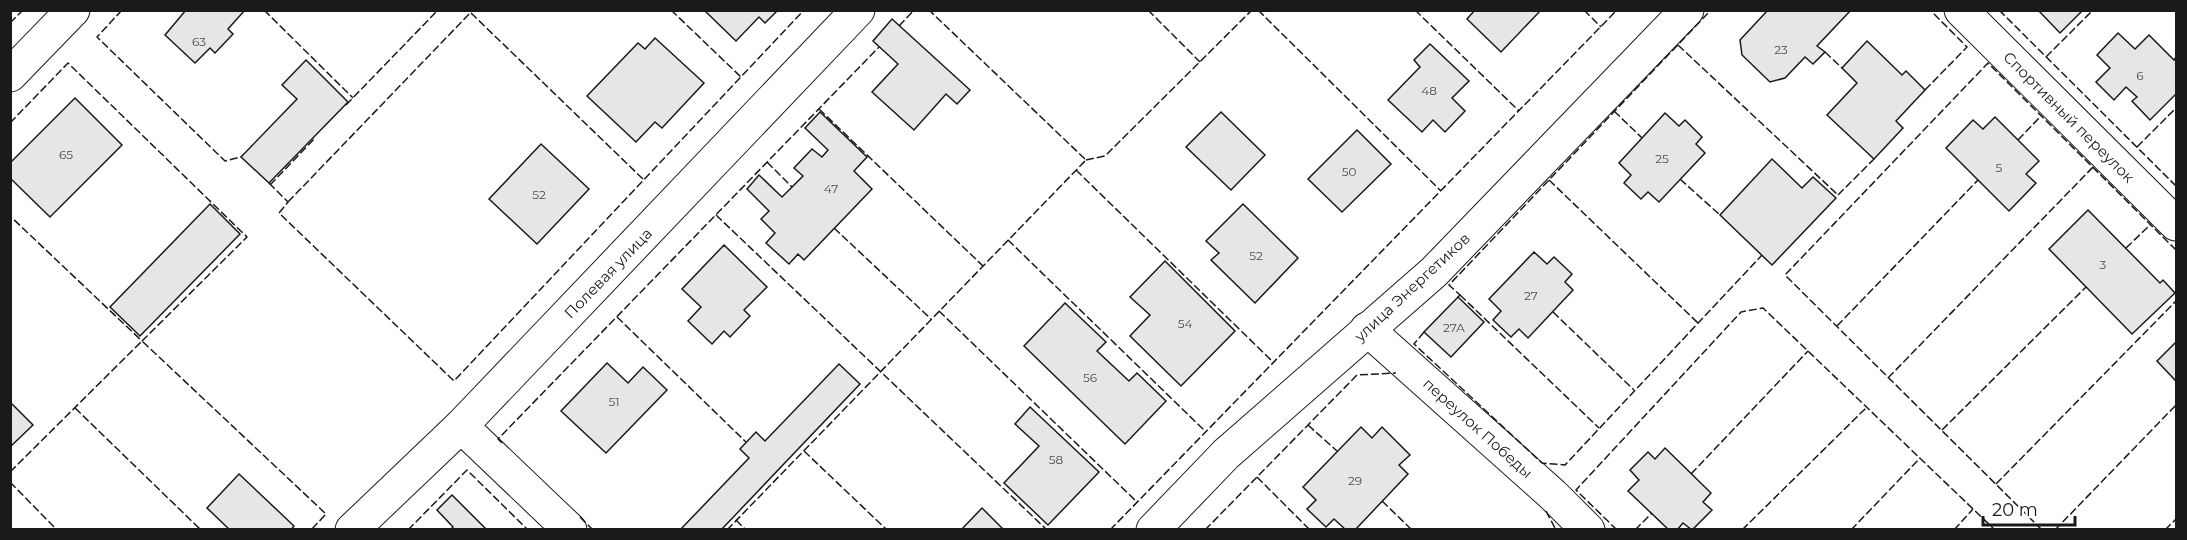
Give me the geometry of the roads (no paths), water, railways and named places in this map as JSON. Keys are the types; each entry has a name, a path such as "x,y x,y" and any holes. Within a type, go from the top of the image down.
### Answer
{"street":[{"name":"Полевая улица","path":"352,530 461,426 858,10"},
{"name":"улица Энергетиков","path":"1153,530 1226,454 1434,272 1687,10"},
{"name":"Спортивный переулок","path":"1960,10 2176,224"},
{"path":"10,75 64,13"},
{"name":"переулок Победы","path":"1367,329 1553,495 1588,530"},
{"path":"461,426 570,530"}]}
